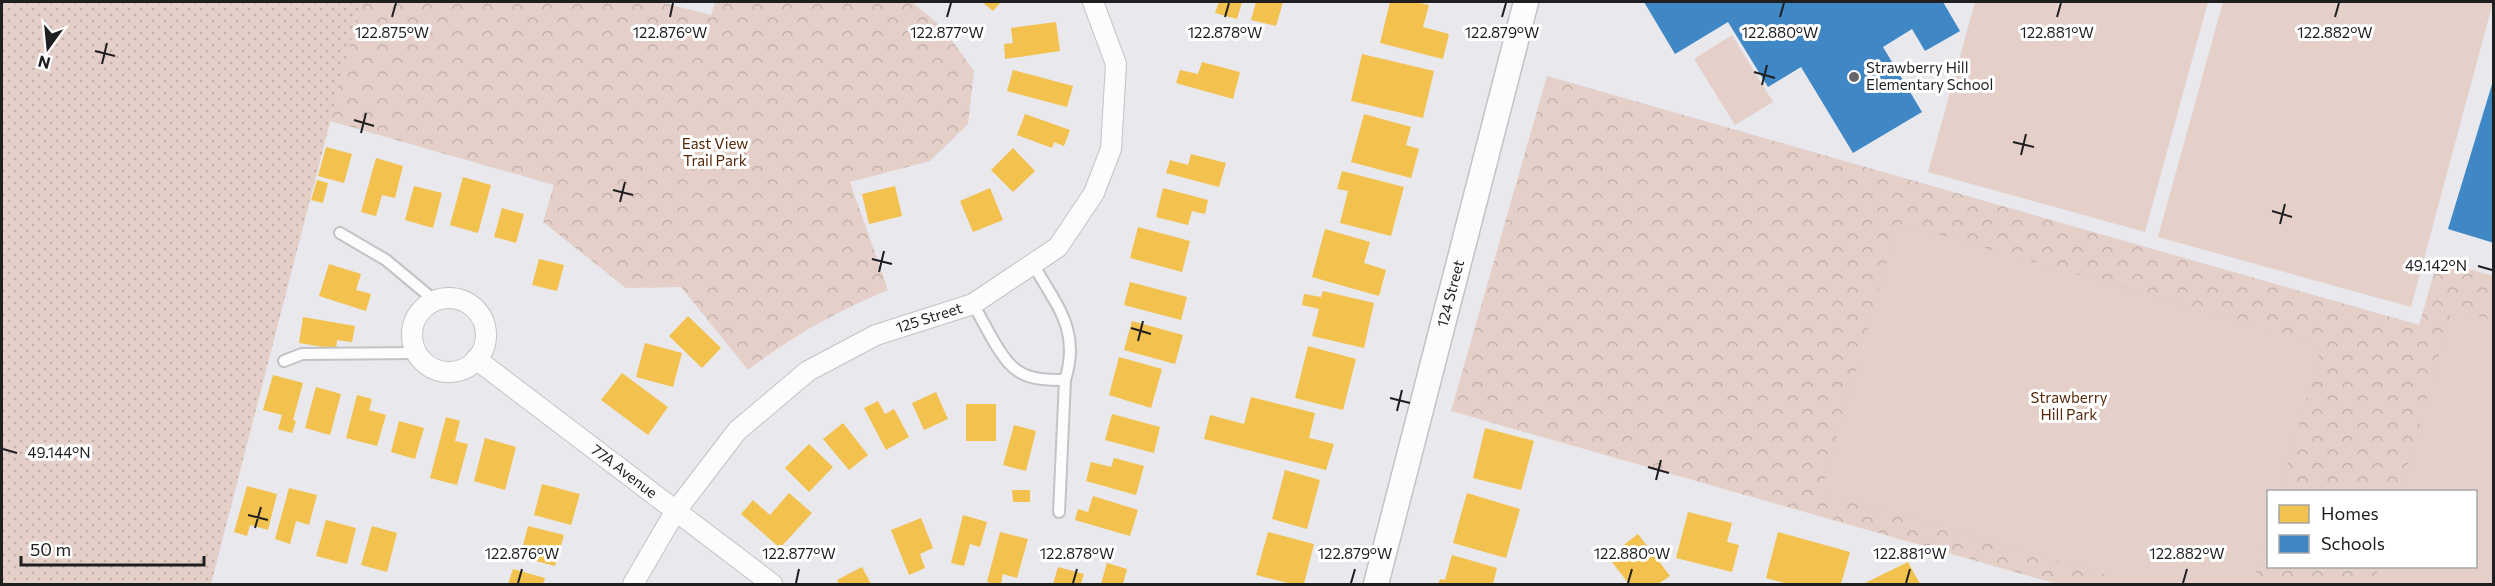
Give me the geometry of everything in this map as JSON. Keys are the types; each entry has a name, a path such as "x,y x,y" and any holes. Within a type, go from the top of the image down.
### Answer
{"street":[{"name":"125 Street","path":"633,585 675,512 737,431 808,371 876,335 973,304 1058,247 1094,193 1111,149 1116,64 1093,2"},
{"name":"124 Street","path":"1376,585 1526,2"},
{"path":"459,299 470,304 485,324 486,337 483,349 467,367 445,371 424,362 417,353 412,341 414,323 424,307 434,300 459,299"},
{"name":"77A Avenue","path":"476,359 772,585"}],"lane":[{"path":"340,233 386,260 434,300"},
{"path":"1033,264 1062,310 1070,343 1070,364 1065,380 1059,512"},
{"path":"973,304 1003,355 1017,371 1031,376 1065,380"},
{"path":"284,361 302,354 417,353"}],"green space":[{"path":"2,2 361,2 211,584 2,584"},
{"name":"East View Trail Park","path":"361,2 660,2 711,15 715,2 912,2 942,27 974,71 968,124 930,161 850,182 888,290 815,325 748,370 681,287 626,288 543,222 554,185 330,121"},
{"path":"1975,2 2208,2 2145,232 1928,172"},
{"path":"2223,2 2493,2 2411,307 2158,237"},
{"path":"1732,35 1773,102 1735,125 1694,59"},
{"name":"Strawberry Hill Park","path":"1547,76 2419,325 2438,260 2493,276 2493,584 2057,584 1451,411"},
{"path":"1898,223 2322,345 2280,490 2267,490 2267,534 2253,584 2138,584 1821,493"},
{"path":"2452,309 2493,320 2493,584 2374,584 2379,568 2477,568 2477,490 2401,490"}],"building: Homes":[{"path":"982,2 1001,2 993,11"},
{"path":"1219,2 1242,2 1237,19 1215,13"},
{"path":"1256,2 1283,2 1276,26 1251,20"},
{"path":"1390,2 1415,2 1429,5 1423,27 1449,34 1443,59 1380,43"},
{"path":"1056,22 1060,51 1005,59 1004,44 1013,43 1011,28"},
{"path":"1362,54 1434,71 1423,118 1351,101"},
{"path":"1202,62 1240,72 1233,99 1176,83 1180,70 1198,74"},
{"path":"1013,70 1073,86 1067,107 1007,91"},
{"path":"1025,114 1070,130 1064,146 1054,142 1052,148 1017,135"},
{"path":"1364,114 1411,127 1406,145 1419,149 1411,178 1351,162"},
{"path":"326,147 352,154 344,183 318,176"},
{"path":"1013,148 1035,171 1013,192 991,170"},
{"path":"1191,154 1226,163 1219,187 1166,173 1170,160 1188,165"},
{"path":"376,158 403,166 395,198 382,195 376,216 361,212"},
{"path":"1342,171 1404,187 1391,236 1340,223 1348,191 1337,189"},
{"path":"463,177 491,185 478,233 450,225"},
{"path":"317,180 328,183 323,203 311,200"},
{"path":"414,186 442,193 433,228 405,220"},
{"path":"895,186 902,216 869,224 862,194"},
{"path":"990,188 1003,220 973,232 960,201"},
{"path":"1163,188 1208,200 1205,214 1192,211 1188,225 1156,217"},
{"path":"502,208 524,214 516,243 494,237"},
{"path":"1138,227 1190,241 1182,272 1130,258"},
{"path":"1325,229 1370,242 1364,263 1386,270 1379,296 1312,277"},
{"path":"539,259 564,265 557,291 532,285"},
{"path":"329,264 361,274 356,290 371,294 366,311 319,296"},
{"path":"1130,282 1187,297 1181,320 1124,305"},
{"path":"1323,291 1374,303 1364,348 1312,336 1319,309 1302,305 1304,294 1321,297"},
{"path":"688,316 721,348 702,368 669,336"},
{"path":"303,317 355,326 352,342 337,340 336,349 299,343"},
{"path":"1132,321 1183,335 1175,364 1124,350"},
{"path":"645,343 682,353 673,387 636,377"},
{"path":"1308,346 1356,359 1343,410 1295,398"},
{"path":"1119,357 1162,369 1151,408 1109,395"},
{"path":"622,373 668,407 648,435 601,400"},
{"path":"273,375 303,383 293,420 296,421 292,433 278,429 282,415 263,410"},
{"path":"316,387 341,394 330,435 305,428"},
{"path":"936,392 948,419 924,430 912,403"},
{"path":"357,395 372,399 369,410 386,415 377,446 346,438"},
{"path":"1251,397 1315,413 1309,438 1334,444 1326,470 1204,439 1210,415 1244,424"},
{"path":"878,401 885,414 894,409 909,437 886,450 864,408"},
{"path":"966,404 996,404 996,441 966,441"},
{"path":"1112,414 1160,427 1154,453 1105,440"},
{"path":"446,417 460,421 455,441 468,444 457,485 430,478"},
{"path":"399,421 424,428 415,459 391,452"},
{"path":"843,423 868,455 849,470 823,439"},
{"path":"1014,425 1036,431 1026,471 1003,465"},
{"path":"1485,428 1534,441 1521,490 1473,478"},
{"path":"485,438 516,447 505,490 474,481"},
{"path":"809,444 833,467 809,492 785,468"},
{"path":"1114,458 1144,466 1136,495 1086,481 1091,462 1111,467"},
{"path":"1285,470 1320,480 1307,529 1272,519"},
{"path":"542,484 580,494 571,525 534,515"},
{"path":"247,486 277,494 268,530 250,525 247,536 234,532"},
{"path":"289,488 317,495 309,525 296,521 290,544 275,539"},
{"path":"1012,490 1030,490 1030,502 1013,502"},
{"path":"789,493 812,513 780,548 741,514 753,500 770,515"},
{"path":"1467,493 1520,509 1506,558 1453,543"},
{"path":"1093,496 1138,510 1130,536 1075,520 1078,509 1088,512"},
{"path":"1688,512 1732,523 1727,542 1739,545 1732,572 1676,558"},
{"path":"963,515 987,522 980,547 970,544 964,566 951,563"},
{"path":"921,518 933,548 920,554 925,568 909,575 891,530"},
{"path":"326,520 356,528 347,564 316,556"},
{"path":"372,526 397,533 387,572 361,565"},
{"path":"528,526 564,535 555,566 520,557"},
{"path":"1000,532 1028,539 1017,578 1003,574 1001,584 996,584 987,582"},
{"path":"1268,532 1314,544 1304,584 1292,584 1256,575"},
{"path":"1778,532 1850,552 1841,584 1788,584 1766,578"},
{"path":"1638,534 1670,576 1658,584 1629,584 1608,557"},
{"path":"1452,555 1497,568 1493,584 1438,584 1440,579 1445,580"},
{"path":"1908,562 1920,584 1863,584"},
{"path":"1107,563 1127,569 1123,584 1101,584"},
{"path":"862,567 871,584 839,584 837,580"},
{"path":"1058,567 1084,574 1081,584 1053,584"},
{"path":"513,569 545,578 543,584 508,584"}],"building: Schools":[{"name":"Strawberry Hill Elementary School","path":"1644,2 1943,2 1960,31 1925,51 1912,29 1883,47 1922,112 1853,153 1801,67 1768,87 1728,22 1675,54"},
{"path":"2494,81 2494,243 2448,229"}],"place":[{"name":"Strawberry Hill Elementary School","path":"1854,77"}]}
